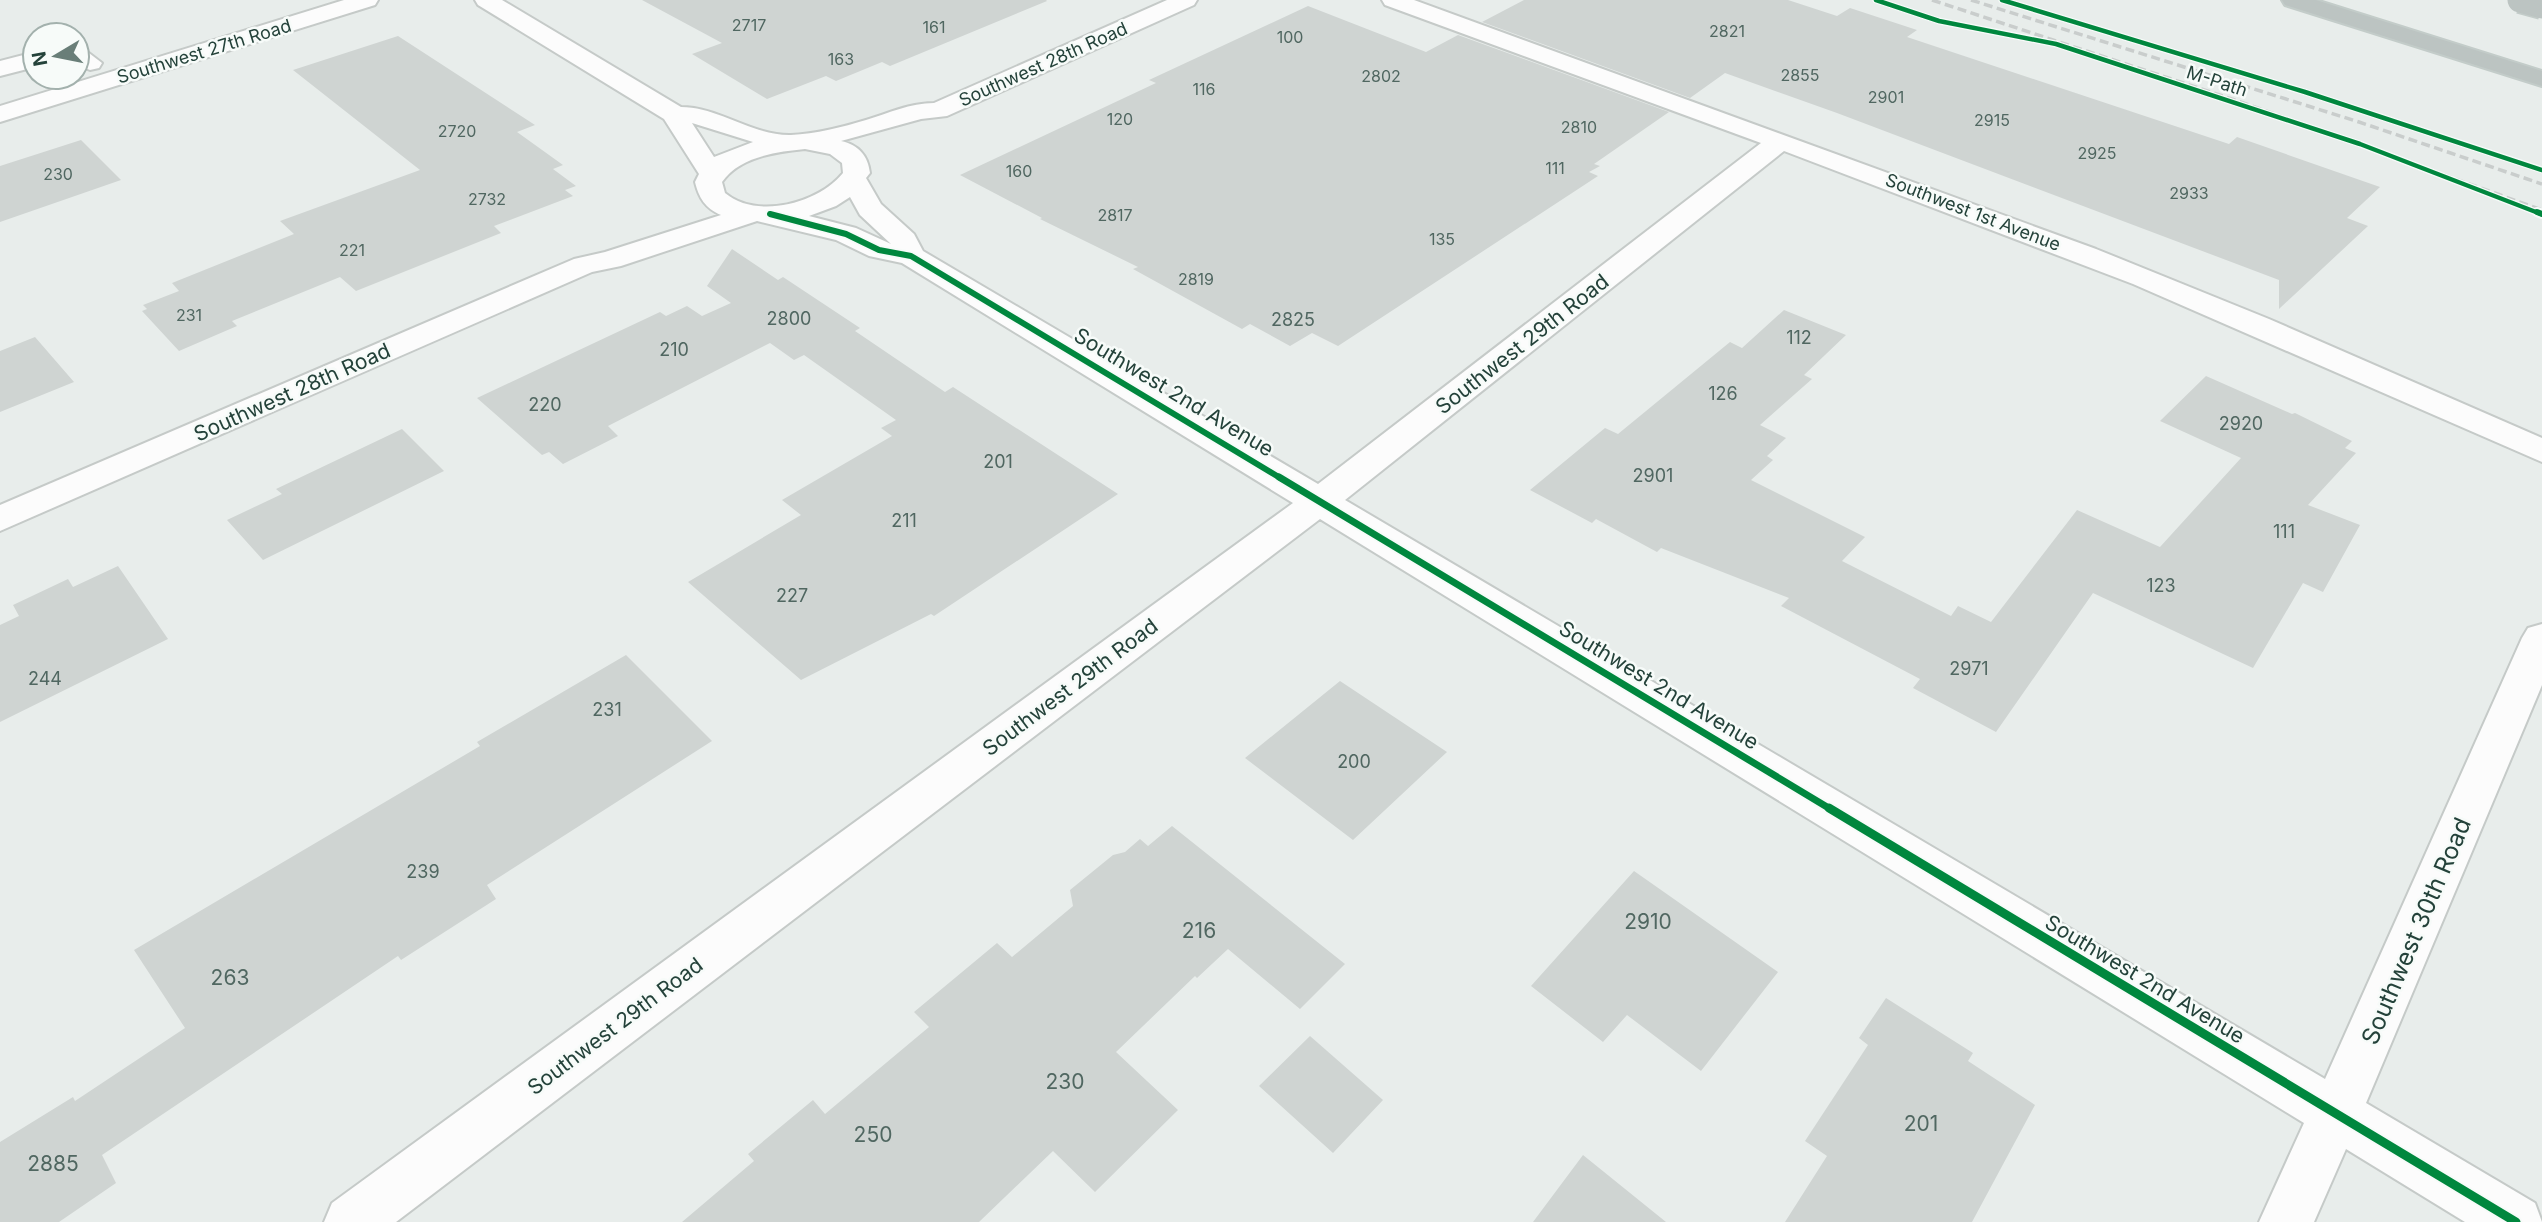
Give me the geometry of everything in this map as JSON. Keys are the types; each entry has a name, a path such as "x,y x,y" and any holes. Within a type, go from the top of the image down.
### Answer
{"highway":[{"path":"2293,0 2542,79"},
{"path":"2520,0 2542,6"}],"street":[{"name":"Southwest 27th Road","path":"91,58 300,0"},
{"name":"Southwest 27th Road","path":"0,114 367,0"},
{"path":"486,0 676,115 698,115 735,130 794,141"},
{"name":"Southwest 28th Road","path":"584,264 596,250 687,207 712,183 733,157 748,150 870,127 919,111 938,111 1186,0"},
{"name":"Southwest 1st Avenue","path":"1393,0 2089,256 2376,376 2542,451"},
{"path":"0,69 21,63"},
{"path":"0,90 21,84"},
{"name":"Southwest 28th Road","path":"0,519 584,264 611,260 760,214 812,207 838,195 868,163 936,120 938,111"},
{"path":"676,115 677,124 691,139 712,183"},
{"name":"Southwest 2nd Avenue","path":"794,141 826,144 843,149 853,158 868,163 870,209 904,240 911,256"},
{"name":"Southwest 29th Road","path":"351,1222 1320,501 1780,141"},
{"name":"Southwest 2nd Avenue","path":"712,183 723,205 846,234 879,250 911,256 2516,1222"},
{"name":"Southwest 30th Road","path":"2286,1222 2336,1114 2542,638"}],"building":[{"path":"642,0 1047,1 890,66 882,62 836,81 826,76 767,99 692,54 722,43"},
{"path":"1524,0 1788,0 1837,16 1850,8 1917,30 1907,37 2229,144 2237,137 2380,187 2347,218 2368,226 2279,309 2279,280 1837,113 1725,73 1690,98 1482,22"},
{"path":"1308,6 1426,52 1458,35 1669,112 1594,164 1600,166 1589,172 1598,176 1338,346 1312,333 1290,346 1250,324 1242,329 1133,269 1138,267 1040,219 1042,218 960,175 1156,83 1149,80"},
{"path":"398,36 535,125 517,132 563,165 553,169 576,186 565,190 573,196 494,226 501,233 356,291 340,277 232,321 237,326 179,351 142,311 147,309 143,305 179,291 172,283 294,234 280,221 420,170 293,70"},
{"path":"81,140 121,180 0,222 0,166"},
{"path":"732,249 778,280 783,277 860,328 855,331 945,392 953,387 1118,494 934,616 931,614 801,680 688,582 801,515 782,500 892,436 881,428 896,420 804,355 794,360 770,343 608,426 618,436 563,464 549,452 542,455 477,398 660,312 666,316 687,306 702,316 731,303 707,286"},
{"path":"1784,310 1846,335 1804,375 1812,379 1760,425 1786,438 1767,456 1773,460 1751,480 1865,537 1842,561 1951,616 1958,606 1991,622 2077,510 2160,547 2241,458 2160,421 2206,376 2295,413 2352,441 2345,448 2356,453 2308,505 2360,525 2323,592 2303,583 2253,668 2093,593 1996,732 1913,688 1920,679 1781,606 1789,598 1661,548 1657,552 1596,519 1592,523 1530,490 1605,428 1618,434 1730,342 1742,348"},
{"path":"35,337 74,382 0,412 0,351"},
{"path":"402,429 444,471 263,560 227,520 282,494 276,489"},
{"path":"118,566 168,639 0,722 0,625 19,616 13,605 68,579 73,587"},
{"path":"626,655 712,741 487,885 496,899 401,960 398,956 102,1155 116,1183 59,1222 0,1222 0,1142 73,1097 75,1101 185,1028 134,950 480,746 477,742"},
{"path":"1340,681 1447,752 1353,840 1245,758"},
{"path":"1172,826 1345,964 1300,1009 1228,949 1197,978 1195,976 1116,1052 1178,1110 1095,1192 1053,1151 979,1222 682,1222 754,1161 748,1154 813,1100 825,1114 929,1027 914,1012 997,943 1012,957 1073,906 1070,890 1113,855 1125,852 1140,839 1148,846"},
{"path":"1634,871 1778,972 1701,1071 1627,1015 1603,1042 1531,986"},
{"path":"1886,998 1973,1053 1968,1061 2035,1105 1972,1222 1785,1222 1827,1156 1805,1141 1868,1045 1859,1038"},
{"path":"1310,1036 1383,1100 1333,1153 1259,1086"},
{"path":"1583,1155 1666,1222 1533,1222"}],"railway":[{"path":"1932,0 2238,101 2542,210"},
{"path":"1971,0 2359,122 2542,184"}],"cycle path":[{"name":"M-Path","path":"1876,0 1939,21 2056,44 2360,144 2542,214"},
{"name":"M-Path","path":"2002,0 2305,92 2542,170"},
{"path":"770,214 846,234 879,250 911,256 2516,1222"}]}
